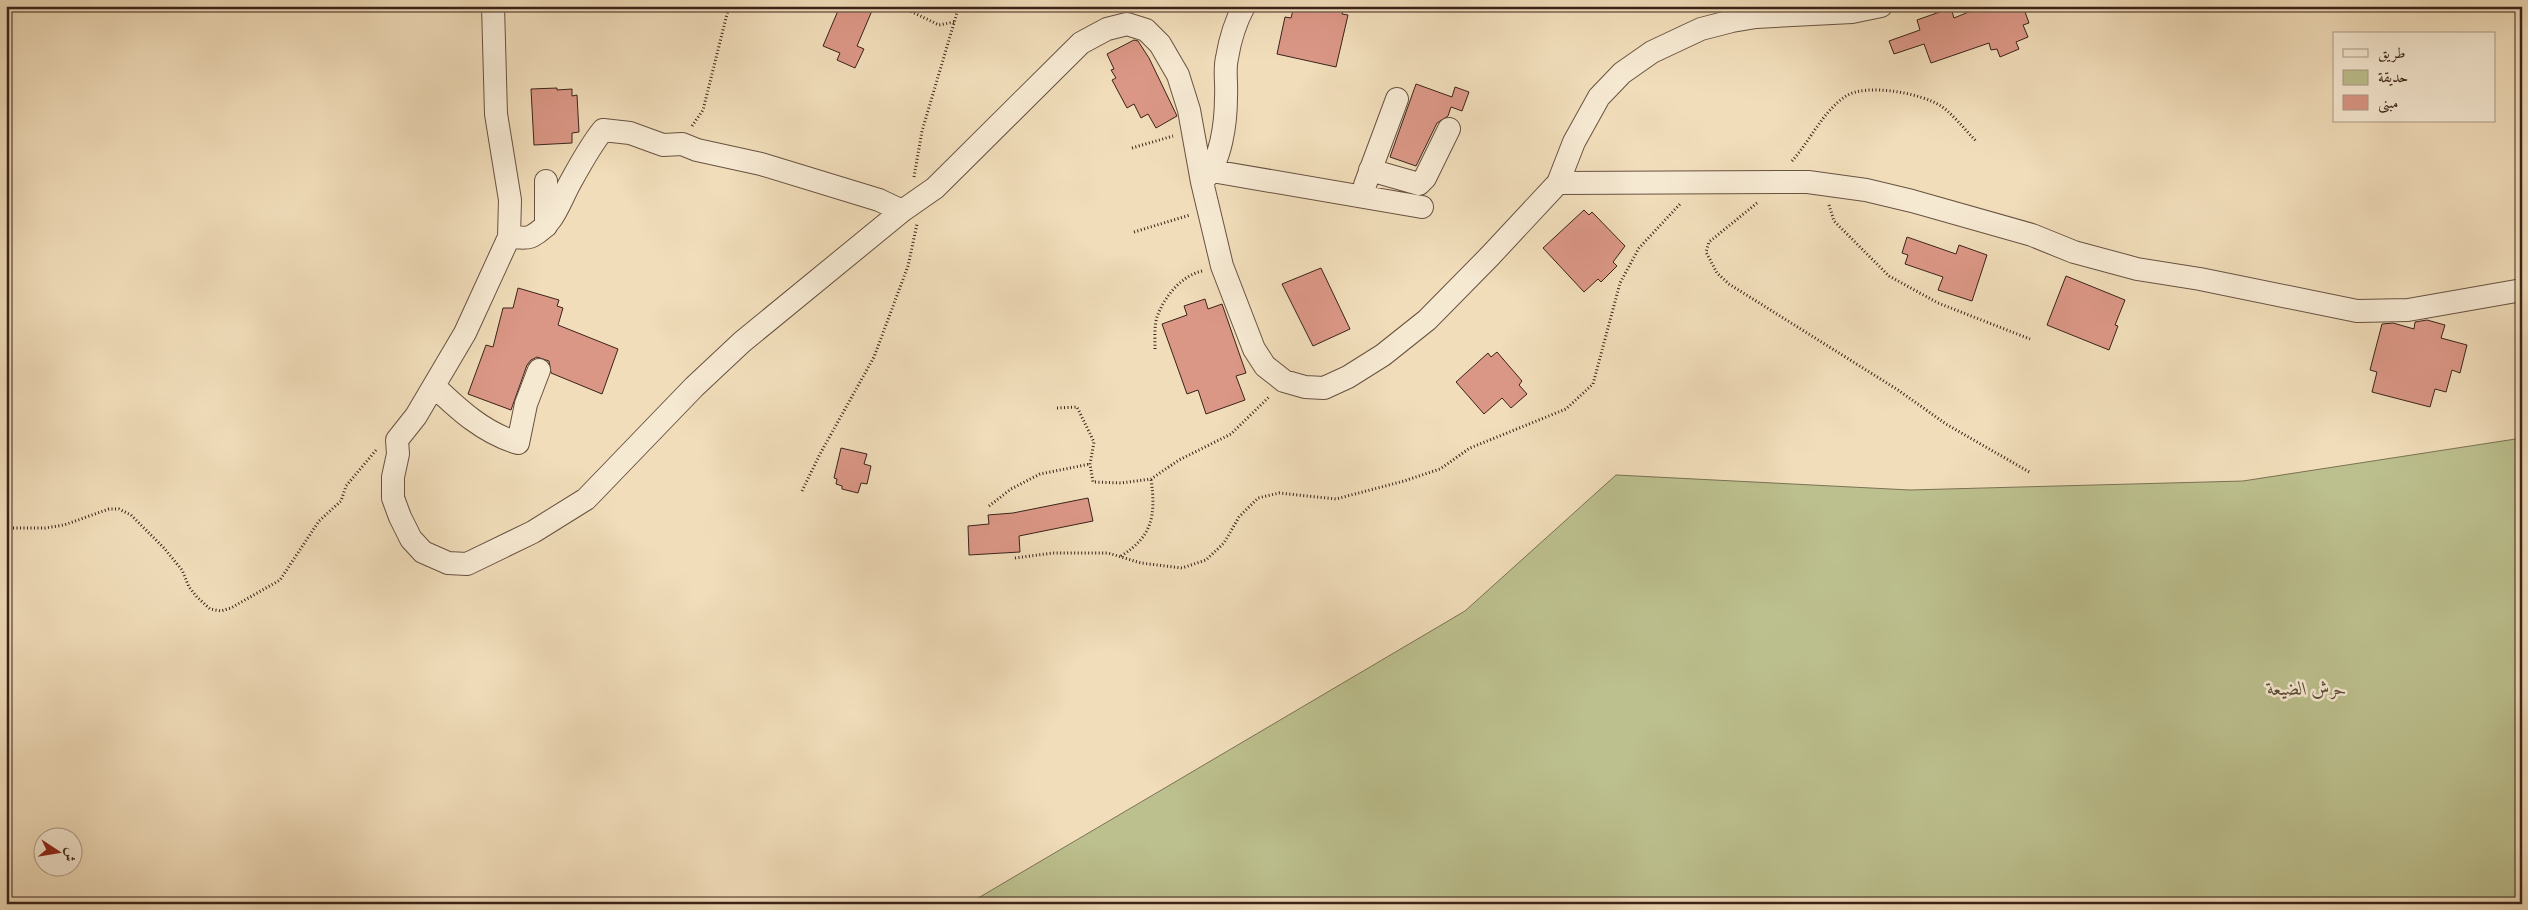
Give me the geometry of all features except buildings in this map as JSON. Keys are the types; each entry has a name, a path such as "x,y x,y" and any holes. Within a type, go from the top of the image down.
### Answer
{"street":[{"path":"493,6 496,114 510,200 509,237 490,283 465,332 416,416 397,440 398,454 393,477 393,498 411,539 422,552 448,563 466,564 488,556 533,532 586,499 694,387 742,342 910,205 935,188 1081,44 1107,29 1127,24 1146,30 1160,44 1178,75 1207,177 1210,208 1222,266 1254,349 1265,366 1284,381 1305,387 1324,388 1348,377 1383,355 1427,320 1558,183 1574,142 1599,97 1622,74 1652,52 1700,29 1740,20 1756,17 1852,12 1881,6"},
{"path":"1207,177 1223,127 1226,99 1226,59 1234,24 1244,6"},
{"path":"1362,195 1397,99"},
{"path":"1370,170 1419,184 1425,178 1449,129"},
{"path":"509,237 530,238 546,226 558,211 569,185 603,130 630,133 663,145 682,144 697,150 778,169 879,200 910,205"},
{"path":"1207,177 1362,195 1422,207"},
{"path":"546,181 546,226"},
{"path":"1558,183 1822,183 1912,201 2032,235 2074,252 2137,269 2357,311 2408,310 2522,290"},
{"path":"434,386 457,408 485,430 518,443 526,404 539,370"}],"path":[{"path":"682,144 703,110 729,6"},
{"path":"802,491 820,454 874,357 914,248 917,229 910,205 922,130 959,6"},
{"path":"901,9 906,9 939,25 954,22"},
{"path":"1773,182 1800,152 1831,110 1846,96 1859,91 1880,90 1919,96 1941,107 1976,141"},
{"path":"1132,148 1193,131"},
{"path":"1822,183 1834,221 1889,276 1938,303 2030,339"},
{"path":"1015,558 1053,553 1108,553 1141,563 1182,568 1206,560 1224,543 1239,517 1258,498 1279,493 1336,499 1404,481 1440,469 1470,448 1566,409 1593,384 1620,283 1639,248 1663,220 1702,184"},
{"path":"1760,202 1709,242 1706,252 1717,273 1729,284 1898,390 1946,424 2032,473"},
{"path":"1134,232 1210,208"},
{"path":"1155,349 1157,318 1173,289 1194,273 1222,266"},
{"path":"1057,408 1077,407 1094,442 1090,464 1093,482 1121,483 1151,479 1179,460 1231,434 1284,381"},
{"path":"6,528 45,528 64,525 109,509 119,509 131,514 164,548 182,570 189,587 197,597 210,610 221,611 231,608 280,580 319,521 341,502 346,486 380,446 397,440"},
{"path":"989,506 1011,489 1040,474 1090,464"},
{"path":"1121,556 1138,545 1146,535 1153,496 1151,479"}],"green space":[{"name":"حرش الضيعة","path":"2522,438 2522,904 968,904 1465,611 1616,475 1910,490 2243,481"}]}
